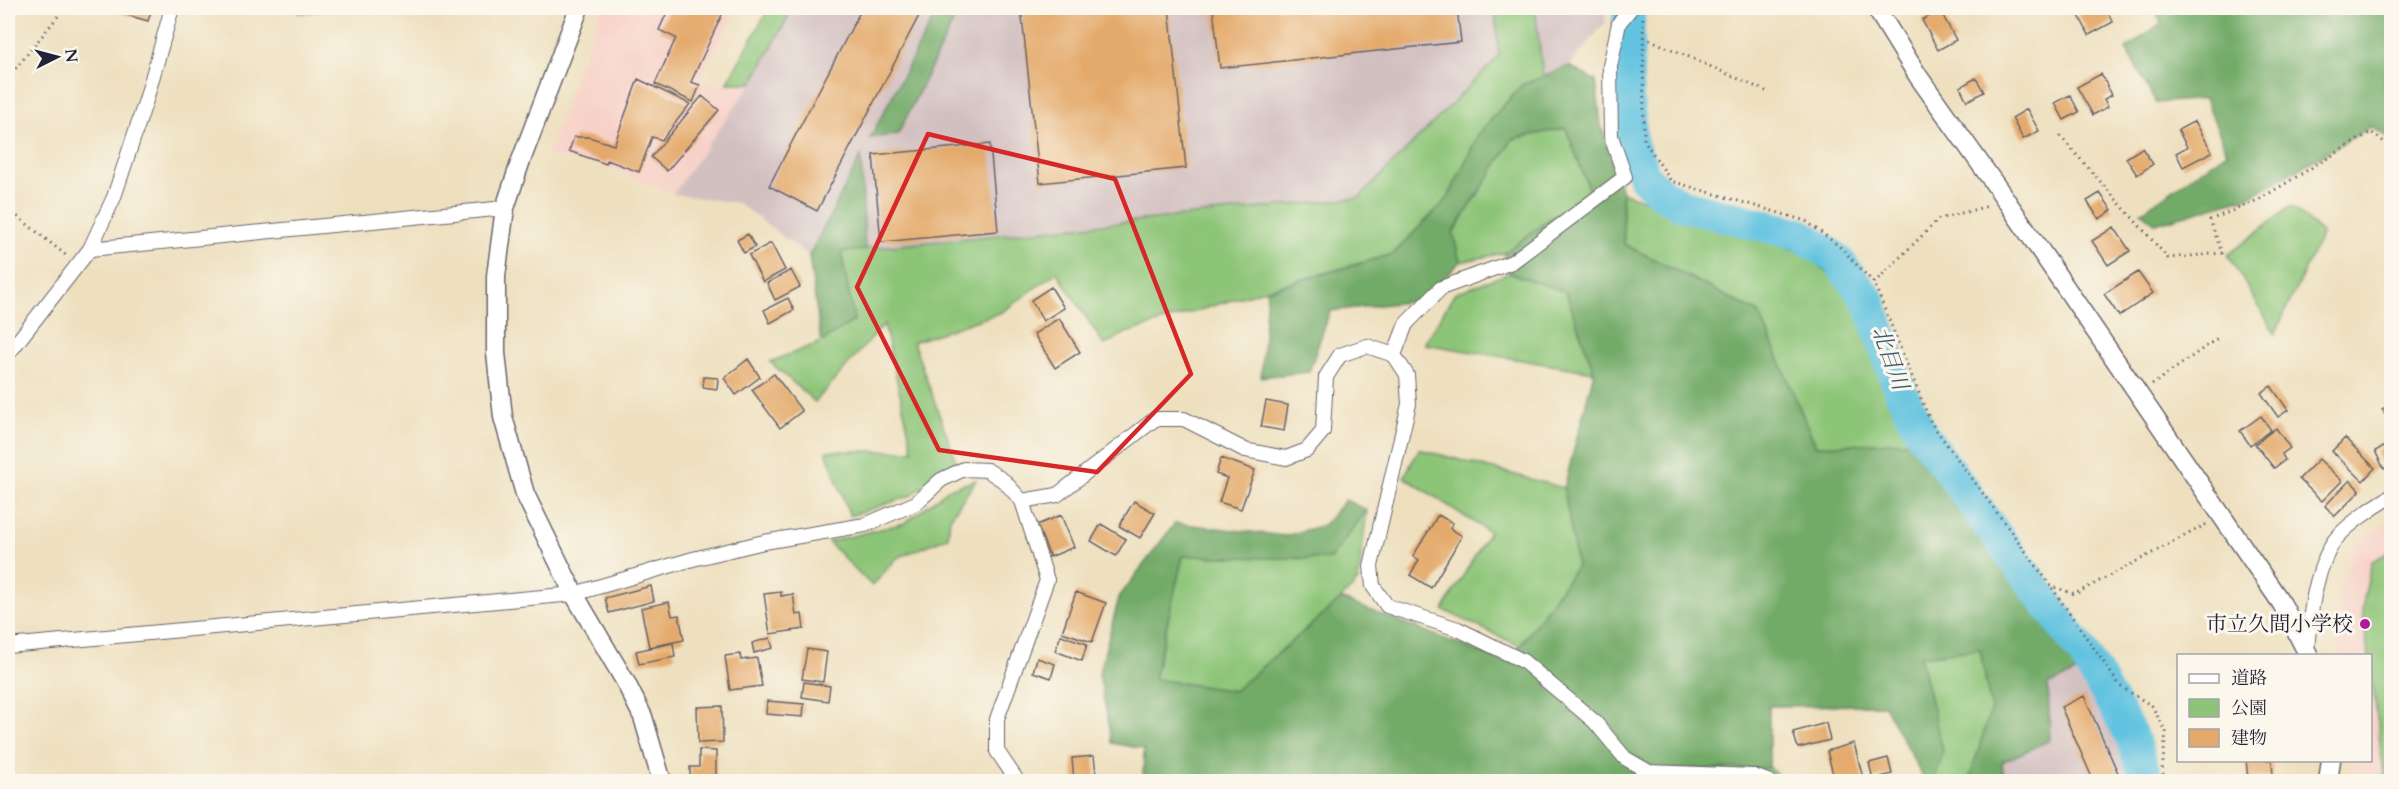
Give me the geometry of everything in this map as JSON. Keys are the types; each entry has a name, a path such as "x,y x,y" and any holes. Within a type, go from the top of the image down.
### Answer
{"street":[{"path":"8,354 90,249 114,197 146,100 172,8"},
{"path":"579,8 520,164 506,208 496,287 496,352 503,417 525,494 574,594 625,681 643,717 662,782"},
{"path":"1394,355 1406,324 1441,288 1512,262 1625,177 1611,136 1610,66 1619,23 1630,8"},
{"path":"1876,8 1917,76 1999,190 2282,604 2308,652"},
{"path":"90,249 506,208"},
{"path":"1022,501 1057,495 1155,420 1184,420 1245,450 1286,458 1307,450 1323,431 1326,377 1340,355 1367,346 1394,355 1407,375 1409,404 1371,566 1373,586 1387,606 1458,629 1523,661 1595,722 1624,759 1649,772 1754,776 1770,782"},
{"path":"8,646 574,594 764,542 865,525 916,502 941,480 964,469 987,470 1004,481 1022,501 1047,580 997,719 997,751 1018,782"},
{"path":"2308,652 2312,604 2320,573 2332,544 2371,508 2391,496"},
{"path":"2328,782 2331,762"}],"path":[{"path":"1643,8 1644,140 1671,181 1806,221 1839,246 1874,283 1930,423 2051,586 2120,686 2152,706 2166,732 2162,771 2166,782"},
{"path":"8,78 63,10"},
{"path":"1643,37 1768,92"},
{"path":"2060,136 2168,258 2222,253 2210,220 2258,200 2371,132 2391,148"},
{"path":"1874,283 1940,219 1988,206 1999,190"},
{"path":"8,209 78,264"},
{"path":"2139,395 2219,337"},
{"path":"2051,586 2075,594 2222,516"}],"highlighted area":[{"path":"928,134 1115,179 1191,374 1097,472 939,450 857,287"}],"shaded area":[{"path":"601,8 737,8 698,83 752,83 673,194 599,164 547,156"},
{"path":"793,8 1606,8 1605,23 1569,66 1543,77 1499,56 1359,198 865,250 861,157 809,256 738,203 673,194 752,83"},
{"name":"市立久間小学校","path":"2391,519 2391,781 2358,781 2355,762 2372,762 2372,654 2339,654 2339,592 2355,546"},
{"path":"2087,668 2131,781 2004,781 2002,762 2049,740 2048,685"}],"green space":[{"path":"297,8 356,8 298,13"},
{"path":"769,8 793,8 752,83 727,83"},
{"path":"939,8 960,8 898,134 870,138"},
{"path":"1495,8 1535,8 1543,77 1522,85 1479,133 1448,198 1393,254 1267,289 1126,333 1104,345 1057,272 1002,312 913,342 956,461 910,496 850,516 826,451 913,451 884,324 815,402 770,362 821,342 854,321 841,251 1359,198 1499,56"},
{"path":"2154,8 2391,8 2391,139 2371,127 2253,195 2156,224 2141,212 2227,152 2205,99 2156,103 2126,49 2161,23"},
{"path":"1569,66 1596,81 1601,125 1622,192 1624,244 1759,313 1816,446 1922,441 2087,668 2048,685 2050,740 2002,762 2004,782 1969,781 1991,709 1980,649 1920,656 1943,752 1934,782 1925,781 1884,705 1769,706 1769,768 1636,770 1642,781 1143,781 1144,749 1112,743 1099,674 1119,597 1175,523 1285,536 1324,525 1345,500 1367,510 1330,559 1183,556 1154,679 1234,691 1341,599 1508,663 1577,566 1564,488 1594,372 1566,292 1509,273 1504,253 1589,190 1566,128 1513,139 1453,233 1460,262 1423,300 1330,311 1309,372 1261,377 1267,290 1393,254 1448,198 1479,133 1522,85"},
{"path":"1566,128 1589,190 1504,253 1460,262 1453,233 1513,139"},
{"path":"861,156 865,250 841,252 854,320 821,342 809,256"},
{"path":"1622,192 1807,255 1857,300 1893,392 1922,441 1816,446 1759,313 1624,244"},
{"path":"2291,206 2322,233 2275,334 2228,255"},
{"path":"1509,273 1566,292 1594,372 1424,344 1455,293"},
{"path":"1419,449 1564,488 1577,566 1520,646 1443,610 1489,532 1404,477"},
{"path":"976,480 950,518 948,537 897,558 872,586 828,542 905,523 949,489"},
{"path":"1367,510 1358,581 1341,599 1234,691 1154,679 1183,556 1330,559"},
{"path":"2391,551 2392,781 2385,782 2372,679 2372,654 2368,654 2362,608 2372,561"},
{"path":"1980,649 1991,709 1969,781 1934,781 1943,752 1920,656"},
{"path":"1769,768 1785,781 1642,781 1635,770"}],"building":[{"path":"111,8 152,8 148,21 110,10"},
{"path":"669,8 725,8 691,82 700,85 693,102 655,84 676,38 659,30"},
{"path":"862,8 923,8 817,211 769,186"},
{"path":"1021,8 1169,8 1186,168 1040,183"},
{"path":"1213,8 1457,8 1461,42 1220,68"},
{"path":"2075,8 2105,8 2113,22 2089,35"},
{"path":"1940,10 1956,40 1938,50 1922,20"},
{"path":"2101,74 2112,95 2104,99 2108,107 2093,115 2077,87"},
{"path":"1976,78 1984,92 1967,101 1960,87"},
{"path":"638,79 690,104 662,140 652,137 639,172 607,160 606,164 569,151 574,137 589,137 614,145"},
{"path":"2070,95 2079,112 2064,120 2055,103"},
{"path":"702,96 719,110 667,171 651,157"},
{"path":"2027,109 2039,131 2023,139 2012,118"},
{"path":"2195,121 2212,152 2183,167 2176,153 2187,147 2178,130"},
{"path":"990,144 998,231 881,242 873,155"},
{"path":"2142,148 2153,164 2137,175 2126,158"},
{"path":"2100,193 2112,210 2099,219 2087,201"},
{"path":"2114,227 2130,251 2108,265 2092,241"},
{"path":"748,234 755,247 744,253 737,240"},
{"path":"771,243 785,270 763,282 749,255"},
{"path":"791,270 800,287 775,300 767,283"},
{"path":"2138,272 2153,293 2119,316 2104,294"},
{"path":"1051,287 1064,308 1043,321 1031,300"},
{"path":"788,298 794,310 770,323 764,310"},
{"path":"1059,318 1080,352 1055,368 1034,334"},
{"path":"748,359 760,377 736,395 724,378"},
{"path":"774,374 802,411 780,428 752,390"},
{"path":"704,377 718,378 717,389 703,387"},
{"path":"2271,386 2288,410 2278,417 2261,393"},
{"path":"1266,401 1288,405 1284,431 1261,427"},
{"path":"2392,404 2392,427 2382,409"},
{"path":"2261,416 2271,430 2250,445 2240,431"},
{"path":"2276,428 2290,448 2282,454 2285,460 2274,468 2255,444"},
{"path":"2345,438 2375,468 2363,481 2332,451"},
{"path":"2392,442 2392,465 2384,469 2375,451"},
{"path":"1221,458 1255,470 1241,509 1219,502 1227,478 1216,474"},
{"path":"2319,459 2342,481 2322,501 2299,479"},
{"path":"2350,480 2360,491 2335,516 2325,506"},
{"path":"1134,501 1155,513 1140,538 1119,526"},
{"path":"1061,515 1074,547 1050,557 1037,525"},
{"path":"1438,515 1453,523 1450,528 1462,536 1431,588 1410,575 1419,560 1413,556"},
{"path":"1101,524 1126,539 1116,556 1091,541"},
{"path":"651,586 654,601 609,613 605,598"},
{"path":"781,592 781,596 793,594 796,615 802,614 804,629 770,634 764,594"},
{"path":"1076,592 1106,603 1092,642 1062,632"},
{"path":"669,602 672,616 679,615 684,640 649,647 641,608"},
{"path":"1061,635 1087,644 1082,661 1055,651"},
{"path":"770,638 773,648 754,653 752,643"},
{"path":"673,643 675,657 639,664 636,651"},
{"path":"807,649 827,652 823,682 802,679"},
{"path":"740,654 741,660 757,658 762,686 730,690 725,656"},
{"path":"1037,658 1055,664 1051,678 1033,672"},
{"path":"804,682 830,686 828,701 802,697"},
{"path":"2084,696 2122,782 2094,782 2061,707"},
{"path":"767,701 804,704 803,717 766,714"},
{"path":"722,706 723,742 698,743 697,707"},
{"path":"1826,723 1830,740 1798,748 1793,732"},
{"path":"1854,743 1864,782 1835,782 1827,751"},
{"path":"699,750 716,751 716,782 690,782 690,767 699,767"},
{"path":"1094,756 1097,782 1074,782 1072,758"},
{"path":"1888,758 1892,774 1873,779 1869,763"},
{"path":"2246,762 2272,762 2273,777 2248,779"}],"waterway":[{"name":"北目川","path":"1629,8 1627,95 1632,145 1645,178 1663,194 1682,205 1801,235 1836,258 1869,301 1899,388 1922,434 2082,651 2130,733 2148,782"}],"place":[{"name":"市立久間小学校","path":"2365,624"}]}
